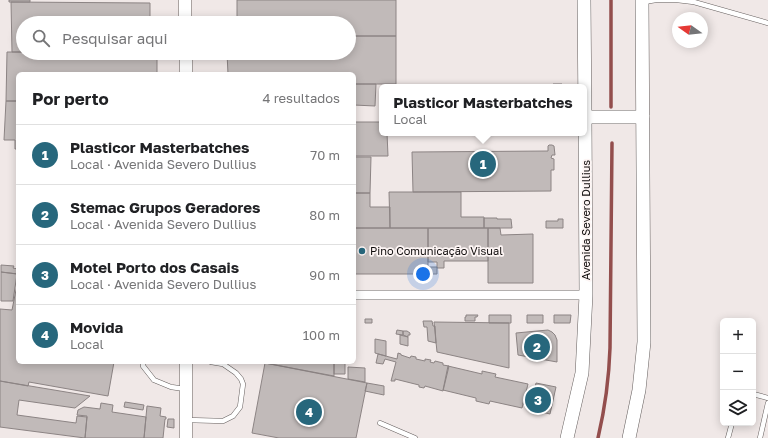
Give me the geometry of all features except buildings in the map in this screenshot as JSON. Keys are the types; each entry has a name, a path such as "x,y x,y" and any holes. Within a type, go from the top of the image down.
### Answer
{"main road":[{"name":"Avenida Severo Dullius","path":"584,0 585,84"},
{"path":"629,438 639,390 644,342 642,1"},
{"path":"587,117 643,117"},
{"name":"Avenida Severo Dullius","path":"567,438 582,373 586,295 585,136"}],"street":[{"path":"185,0 185,16"},
{"path":"186,60 186,72"},
{"path":"356,295 586,295"},
{"path":"186,364 186,438"}],"lane":[{"path":"642,1 677,0 694,2 768,23"},
{"path":"144,364 154,380 171,387 186,389"},
{"path":"186,420 223,421 233,416 240,407 243,384 236,373 223,364"},
{"path":"756,395 768,398"},
{"path":"760,438 768,403"},
{"path":"380,423 415,438"},
{"path":"728,438 731,426"}],"waterway":[{"path":"611,0 611,107"},
{"path":"598,438 603,416 610,348 612,143"}],"place":[{"name":"Plasticor Masterbatches","path":"483,164"},
{"name":"Pino Comunicação Visual","path":"362,251"},
{"name":"Stemac Grupos Geradores","path":"537,347"},
{"name":"Motel Porto dos Casais","path":"538,400"},
{"name":"Movida","path":"309,412"}]}
